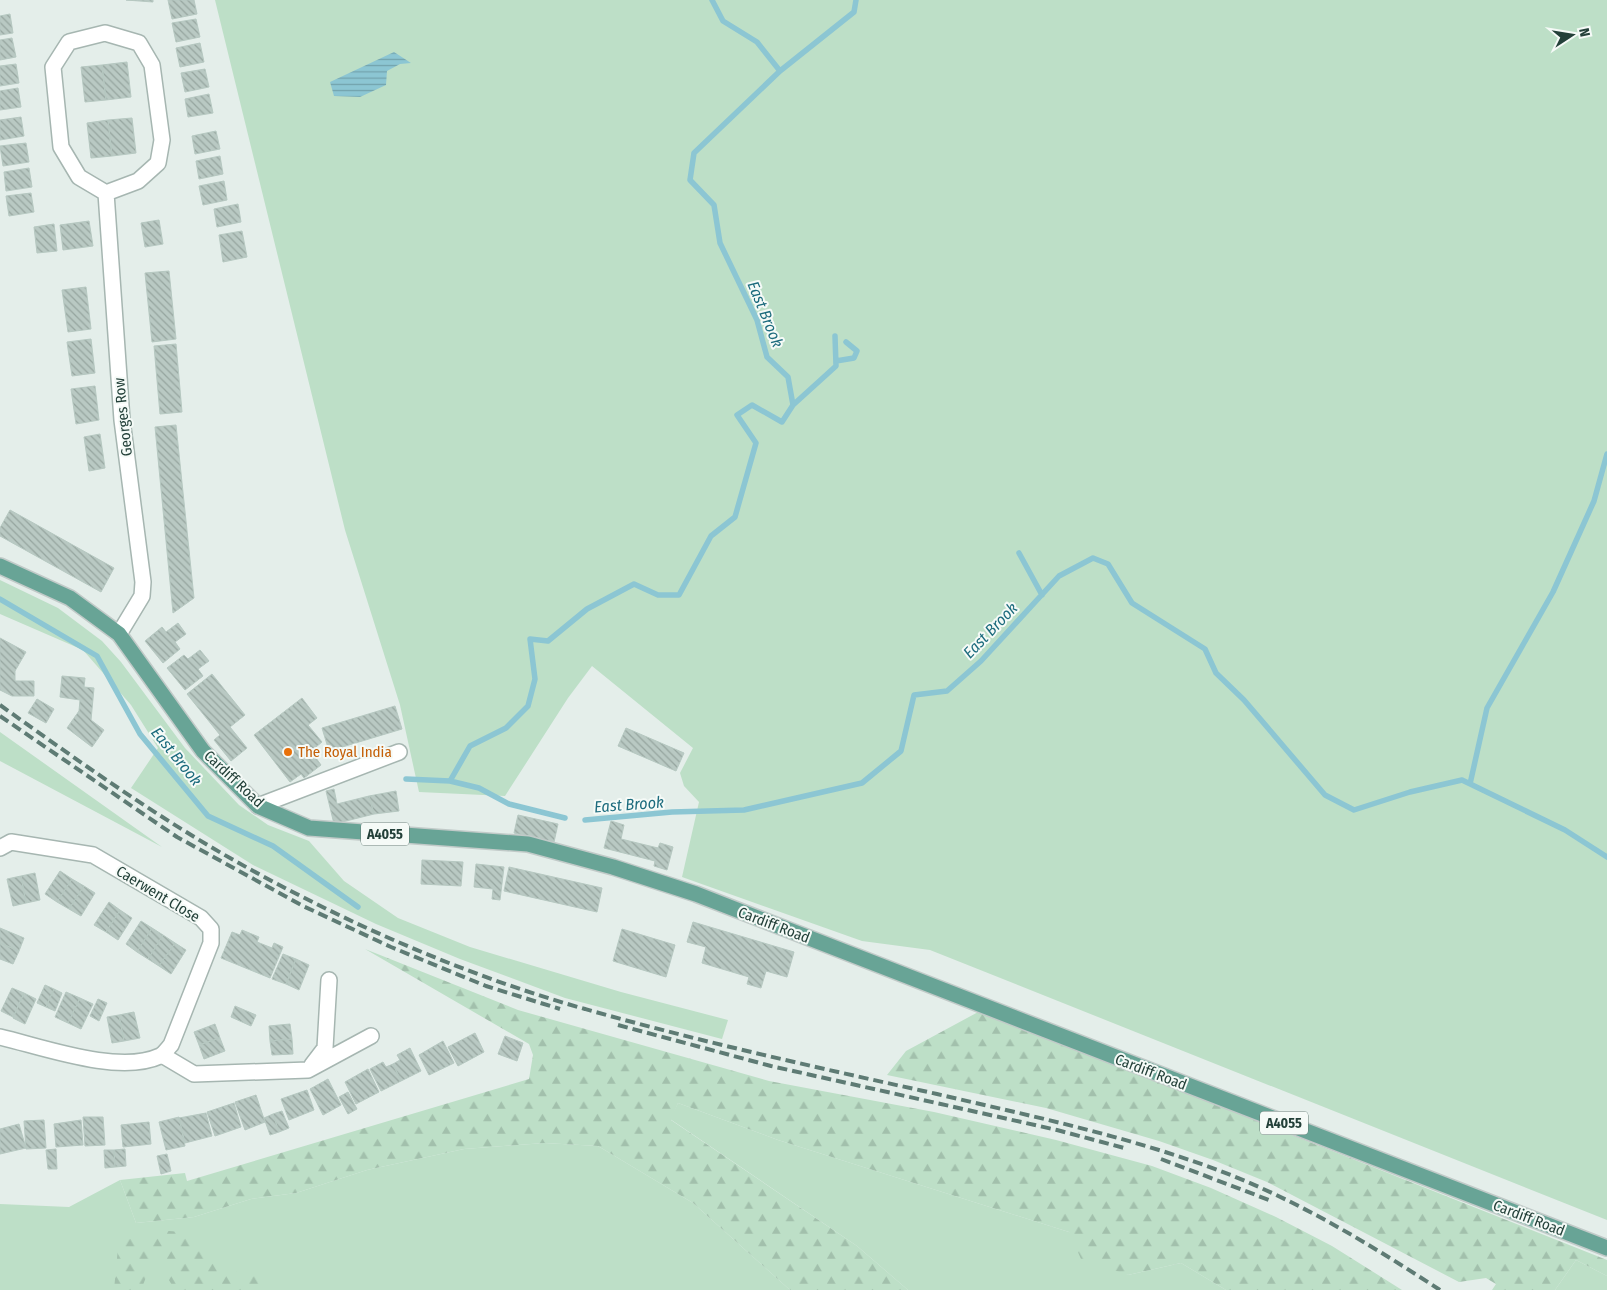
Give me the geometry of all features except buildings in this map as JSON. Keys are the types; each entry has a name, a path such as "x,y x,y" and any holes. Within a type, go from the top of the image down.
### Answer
{"main road":[{"name":"Cardiff Road","path":"0,566 70,598 118,634 202,751 258,806 309,828 528,844 613,867 696,894 1607,1248"}],"street":[{"path":"105,33 139,43 152,65 162,140 158,163 138,181 106,193 79,177 61,147 53,67 69,42 105,33"},
{"name":"Georges Row","path":"106,193 122,420 144,582 142,596 118,634"},
{"path":"258,806 399,752"},
{"name":"Caerwent Close","path":"0,848 11,842 93,855 202,918 211,929 211,943 171,1045 162,1055"},
{"path":"308,1070 325,1048 328,980"},
{"path":"0,1037 103,1062 142,1061 162,1055 194,1074 308,1070 371,1036"}],"green space":[{"path":"215,0 1607,0 1607,1220 930,950 862,941 682,877 699,802 684,786 680,773 693,748 592,666 568,698 505,796 419,792 400,705 345,530"},
{"path":"0,580 58,608 102,641 121,662 185,748 239,805 268,825 309,841 344,881 398,918 470,947 621,992 728,1020 722,1039 565,998 460,959 376,924 253,865 131,788 158,748 131,705 83,650 0,614"},
{"path":"0,732 162,847 0,761"},
{"path":"365,949 518,1010 769,1081 934,1112 1056,1140 1152,1166 1211,1188 1276,1217 1332,1246 1402,1290 1226,1290 1181,1263 1128,1275 1081,1259 1069,1232 778,1140 678,1103 671,1120 857,1246 908,1290 790,1290 693,1203 598,1146 544,1143 464,1149 367,1170 296,1193 251,1199 194,1217 136,1223 120,1180 185,1173 187,1181 529,1079 533,1055 529,1044"},
{"path":"980,1011 1607,1260 1607,1276 1576,1260 1555,1290 1492,1290 1496,1284 1486,1278 1459,1282 1267,1182 1213,1160 1159,1141 1046,1108 887,1075 906,1051"},
{"path":"678,1103 778,1140 1069,1232 1128,1275 1181,1263 1226,1290 908,1290 857,1246 670,1119"},
{"path":"544,1143 598,1146 693,1203 790,1290 0,1290 0,1204 69,1207 120,1180 136,1223 194,1217 251,1199 296,1193 367,1170 464,1149"},
{"path":"156,1230 182,1232 221,1271 255,1273 261,1290 175,1290 147,1244"},
{"path":"119,1237 140,1240 152,1262 141,1290 114,1290"},
{"path":"1576,1260 1607,1276 1607,1290 1555,1290"}],"water":[{"path":"394,52 411,63 400,64 387,71 386,85 360,97 334,96 330,82"}],"waterway":[{"path":"712,0 723,21 757,42 780,71"},
{"name":"East Brook","path":"406,779 450,781 470,746 506,728 528,706 535,679 530,639 548,641 587,609 634,584 658,595 679,595 711,536 735,517 756,443 737,415 752,405 782,422 793,405 788,377 767,357 757,320 720,243 714,205 690,180 694,153 780,71 854,12 856,0"},
{"path":"793,405 836,366 835,336"},
{"path":"836,361 854,358 857,351 846,342"},
{"path":"1470,784 1487,708 1553,592 1594,501 1607,454"},
{"path":"1019,553 1042,595"},
{"name":"East Brook","path":"585,820 672,812 744,810 862,783 901,751 914,695 947,691 981,661 1059,576 1093,558 1108,564 1132,603 1205,649 1216,673 1244,700 1325,795 1354,810 1410,792 1462,780 1565,830 1607,857"},
{"name":"East Brook","path":"0,599 97,656 140,734 208,816 273,846 358,907"},
{"path":"450,781 479,788 509,804 565,818"}],"railway":[{"path":"0,705 146,807 237,862 320,906 450,964 585,1009 672,1033 1105,1134 1171,1154 1266,1190 1326,1220 1440,1290"},
{"path":"0,716 177,837 303,906 391,947 486,986 560,1009"},
{"path":"618,1025 771,1066 1057,1130 1128,1149"},
{"path":"1161,1159 1269,1200"}],"place":[{"name":"The Royal India","path":"288,752"}]}
